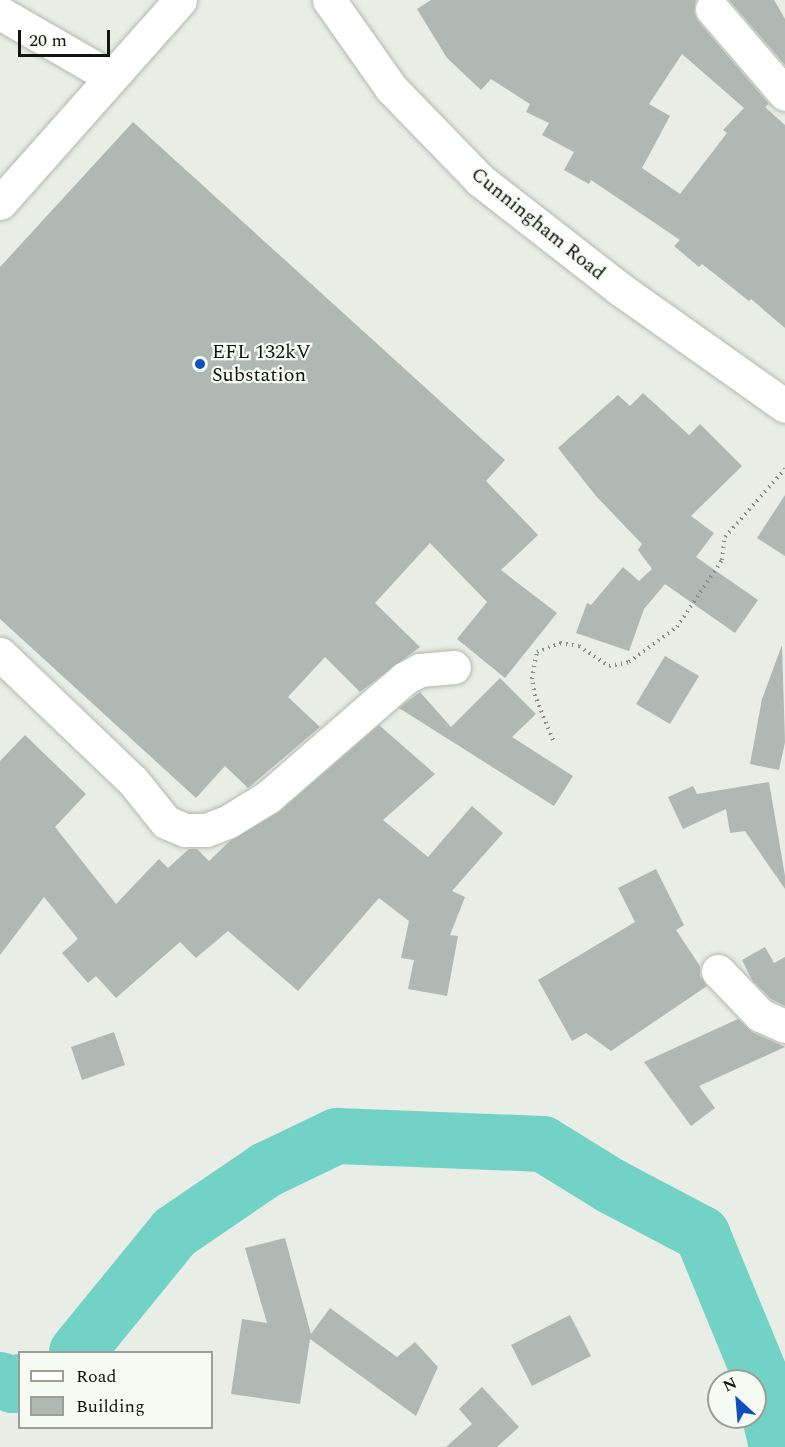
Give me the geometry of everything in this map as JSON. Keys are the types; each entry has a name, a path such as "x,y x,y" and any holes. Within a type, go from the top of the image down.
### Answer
{"street":[{"path":"0,203 180,0"},
{"name":"Cunningham Road","path":"329,0 391,88 480,180 620,289 785,406"},
{"path":"712,9 785,94"},
{"path":"0,13 111,77"},
{"path":"0,654 133,781 166,822 185,830 206,830 229,821 268,797 405,678 420,670 454,667"},
{"path":"718,971 760,1015 785,1026"}],"path":[{"path":"553,740 533,687 537,652 553,645 568,644 591,652 609,666 629,662 677,627 722,560 725,537 785,469"}],"building":[{"path":"431,0 696,0 694,12 698,21 769,104 765,107 785,125 785,328 751,299 749,301 702,264 699,267 674,246 680,240 591,180 589,184 564,170 574,152 542,135 549,123 526,112 530,104 491,79 481,90 447,58 417,9","holes":["682,54 744,108 723,130 727,133 680,194 642,168 670,116 649,104"]},
{"path":"729,0 774,0 785,19 785,65"},
{"name":"EFL 132kV Substation","path":"133,122 505,460 486,481 538,535 501,570 557,613 505,678 457,639 487,602 430,543 375,603 420,647 360,692 325,657 288,697 320,727 248,788 225,766 196,798 0,619 0,267"},
{"path":"643,393 689,435 700,424 742,466 691,516 714,533 696,557 758,600 735,633 665,584 644,609 629,651 576,633 587,603 591,605 623,567 639,581 652,569 638,550 642,544 596,496 558,448 618,395 630,406"},
{"path":"785,495 785,556 757,538"},
{"path":"782,645 785,742 779,770 750,764 762,699"},
{"path":"665,656 699,676 670,724 636,704"},
{"path":"500,678 536,714 512,737 573,776 554,806 399,708 420,692 451,727"},
{"path":"379,725 435,774 383,820 428,857 472,806 503,833 452,891 465,897 450,935 458,936 447,996 408,989 414,960 401,958 409,921 379,898 298,991 228,931 196,958 180,942 116,998 96,976 88,983 62,953 78,939 44,897 0,955 0,761 25,735 86,794 55,827 116,904 159,859 168,868 189,849 197,849 209,861 230,841 280,811"},
{"path":"769,782 785,876 785,889 745,831 730,833 726,809 683,829 668,797 693,786 697,794"},
{"path":"656,869 684,925 676,930 700,966 700,976 707,986 611,1051 586,1033 572,1041 538,980 635,922 618,888"},
{"path":"765,947 774,963 785,957 785,1006 771,999 752,980 742,960"},
{"path":"738,1019 752,1032 785,1047 699,1086 715,1108 691,1126 644,1062"},
{"path":"114,1032 125,1065 82,1080 71,1047"},
{"path":"285,1238 311,1334 330,1308 397,1357 415,1342 438,1367 416,1416 310,1339 300,1404 231,1394 242,1319 267,1323 245,1248"},
{"path":"570,1315 591,1356 532,1386 511,1345"},
{"path":"482,1387 519,1427 497,1447 446,1447 472,1424 459,1409"}],"waterway":[{"path":"78,1351 175,1232 266,1170 337,1136 543,1144 611,1186 702,1234 761,1377 777,1447"},
{"path":"0,1380 13,1385 18,1383"}],"place":[{"name":"EFL 132kV Substation","path":"200,364"}]}
